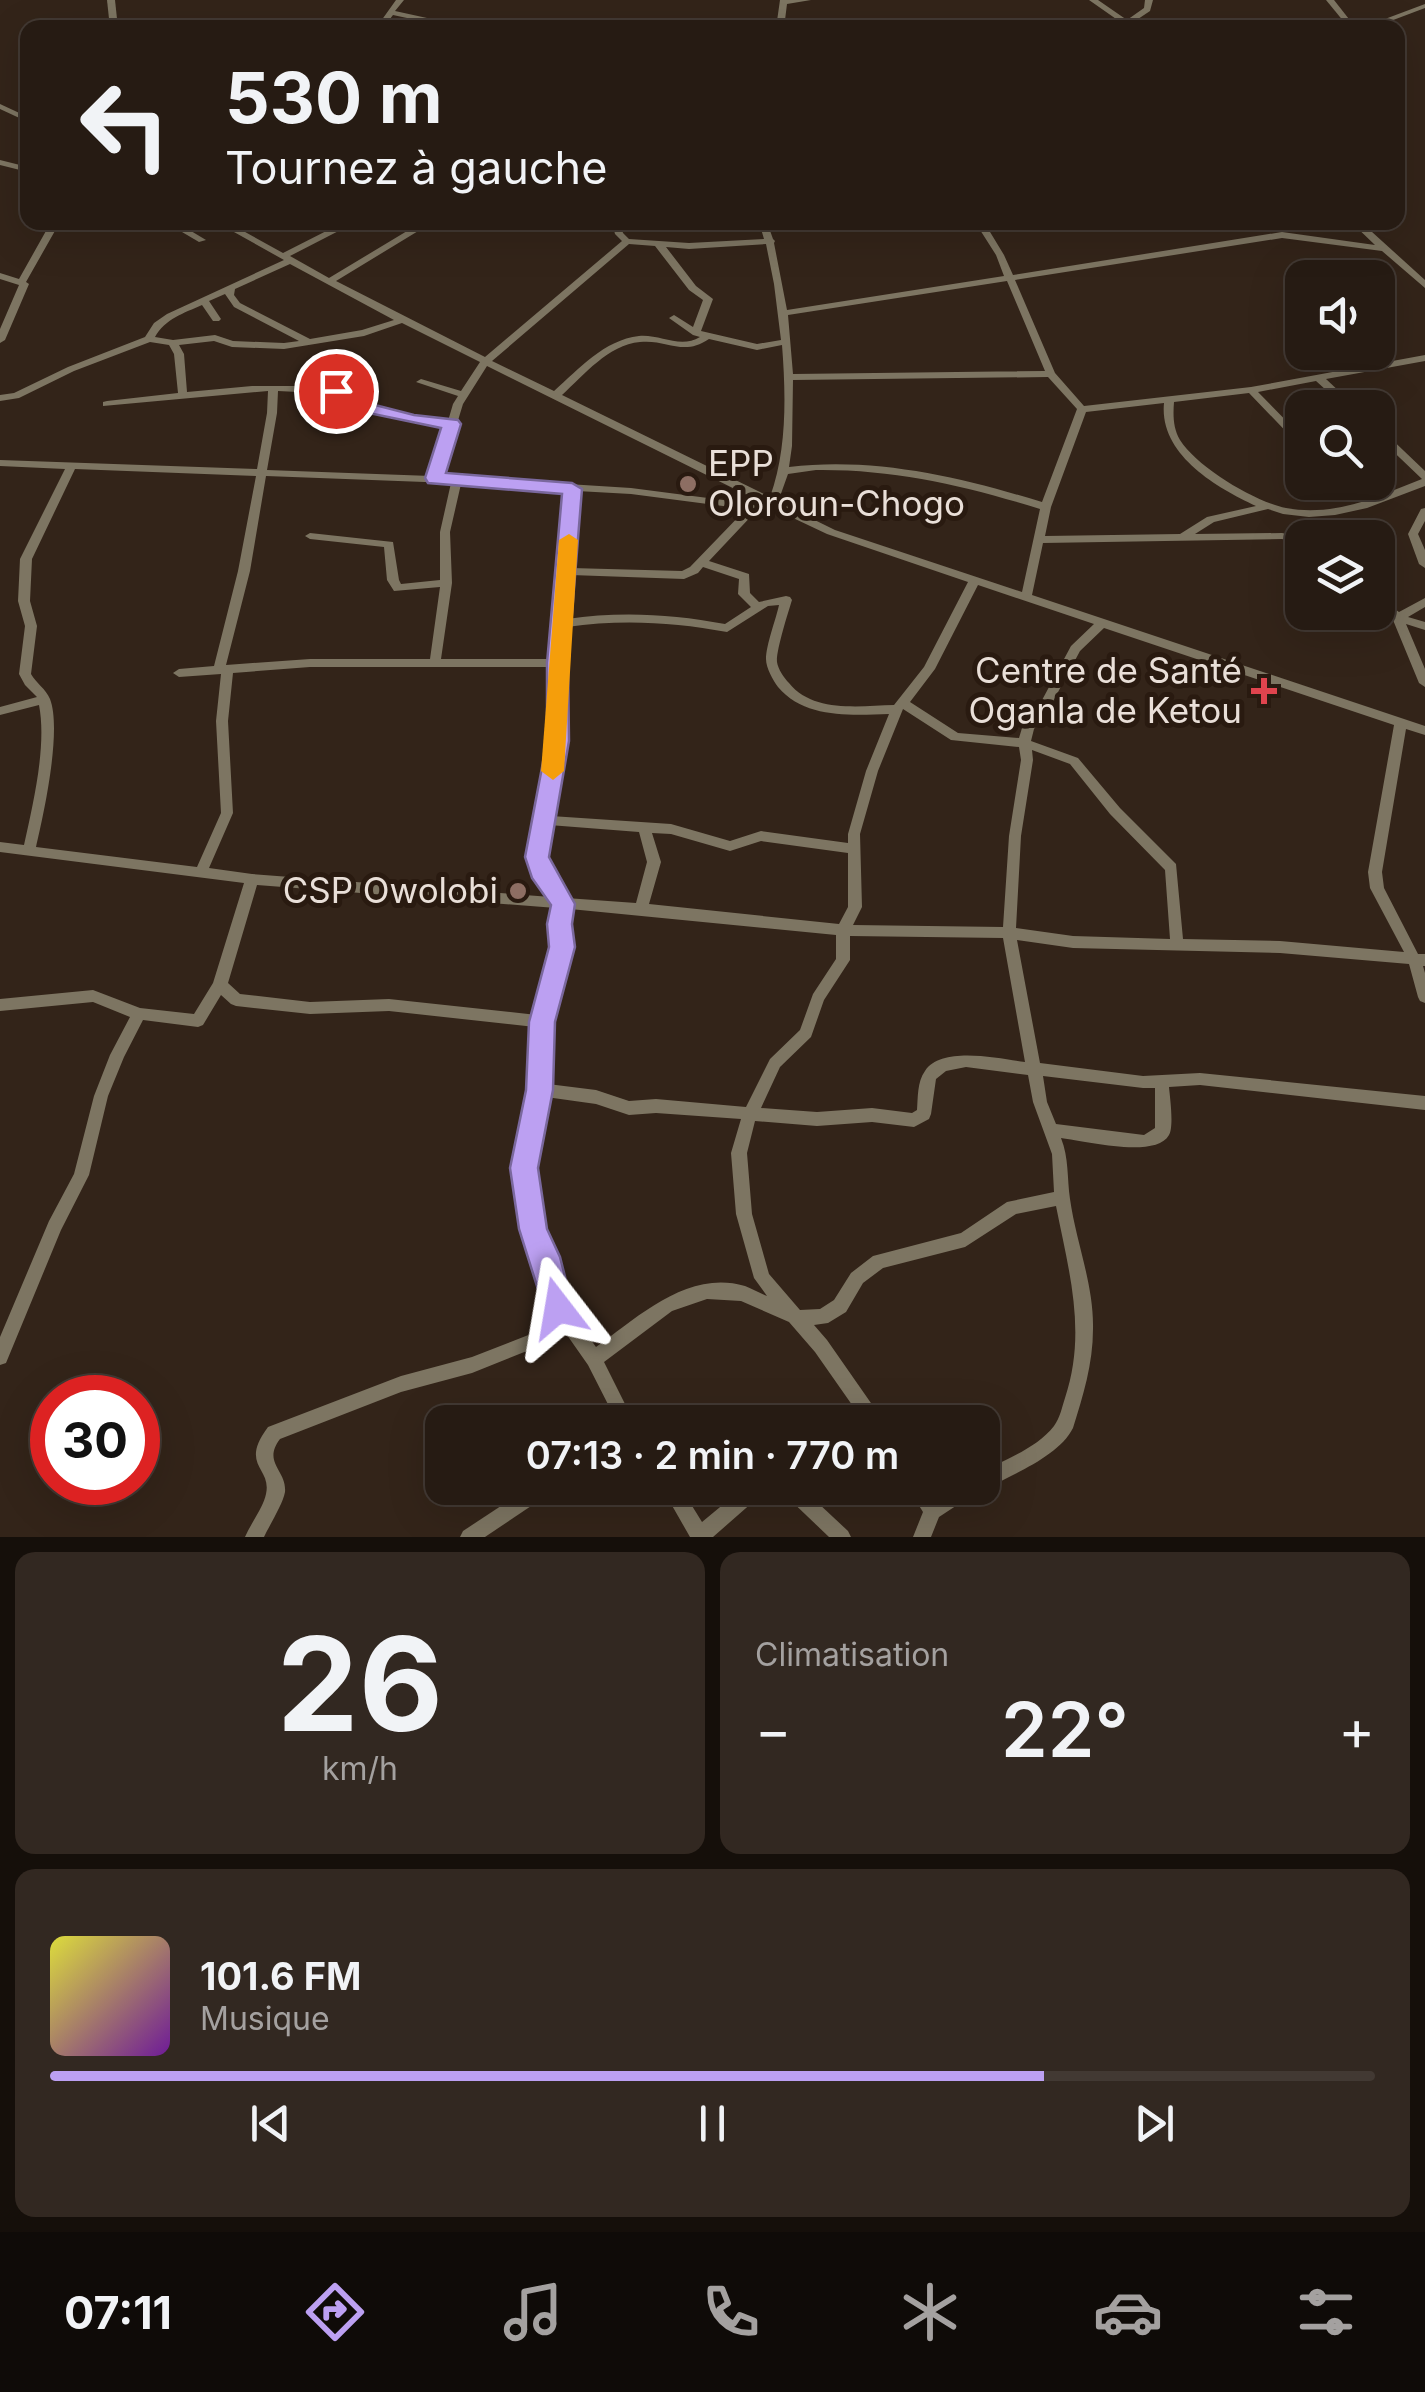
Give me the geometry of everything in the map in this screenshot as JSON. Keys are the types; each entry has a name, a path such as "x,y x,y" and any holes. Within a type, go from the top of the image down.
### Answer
{"street":[{"path":"384,20 400,0"},
{"path":"784,1 806,0"},
{"path":"1094,0 1124,20"},
{"path":"1330,0 1346,20"},
{"path":"1386,20 1425,6"},
{"path":"390,12 420,20"},
{"path":"0,340 23,289 22,281 51,230"},
{"path":"184,230 202,240"},
{"path":"234,230 485,362 831,532 1425,729"},
{"path":"150,339 157,325 170,316 231,290 338,230"},
{"path":"330,281 416,230"},
{"path":"618,230 626,241 700,246 771,242"},
{"path":"766,230 785,312 784,342 790,377 780,491 772,505"},
{"path":"984,230 1000,255 1007,279 1021,302 1051,374 1082,409"},
{"path":"1364,230 1425,285"},
{"path":"785,312 1282,235 1385,249"},
{"path":"435,478 464,395 485,362 626,241"},
{"path":"555,396 591,362 625,343 642,338 687,346 701,335 708,299 694,294 657,243"},
{"path":"0,276 22,281"},
{"path":"231,290 229,295 237,305 312,343"},
{"path":"205,302 216,319"},
{"path":"674,318 701,335 757,346 786,362"},
{"path":"0,398 16,396 70,369 150,339 173,343 215,338 254,346 312,343 402,320"},
{"path":"757,346 784,342"},
{"path":"173,343 179,354 183,397"},
{"path":"1082,409 1251,390 1420,360 1425,371"},
{"path":"790,377 1051,374"},
{"path":"1320,379 1332,390"},
{"path":"420,382 464,395"},
{"path":"202,872 226,813 223,669 272,412 272,390"},
{"path":"106,404 272,390 342,392 354,397 361,406 414,420 452,424"},
{"path":"1251,390 1285,425"},
{"path":"1169,401 1168,428 1182,450 1223,484 1264,506 1292,515 1351,509 1425,479 1395,449"},
{"path":"1026,597 1046,506 1082,409"},
{"path":"0,463 435,478 665,494 754,507 772,505"},
{"path":"28,850 39,811 44,699 25,674 31,626 24,601 26,559 71,466"},
{"path":"782,471 870,466 1046,506"},
{"path":"435,663 446,583 444,532 457,480"},
{"path":"572,489 558,663 558,741 537,857 541,872 563,904 560,963 542,1022 540,1090 524,1168 527,1202 558,1308 594,1359 616,1405"},
{"path":"1184,536 1211,519 1264,506"},
{"path":"566,571 684,575 702,563 754,507"},
{"path":"1425,511 1413,534 1425,564"},
{"path":"1292,515 1294,520"},
{"path":"310,536 389,544 392,580 398,588 446,583"},
{"path":"1041,540 1285,537"},
{"path":"702,563 744,578 744,594 758,608"},
{"path":"862,1405 799,1318 762,1278 744,1214 740,1154 750,1116 775,1063 806,1033 818,998 843,960 844,930 855,908 853,849 872,771 899,705 929,669 974,581"},
{"path":"562,624 598,617 652,617 727,628 769,602 788,602 772,661 786,690 801,702 814,708 837,710 899,705 955,738 1024,744 1074,761 1115,811 1168,862 1175,876 1177,945"},
{"path":"1398,618 1425,602"},
{"path":"1395,616 1425,626"},
{"path":"1398,618 1425,683"},
{"path":"1000,1472 1048,1446 1064,1428 1079,1381 1085,1330 1083,1301 1062,1198 1060,1154 1040,1102 1009,933 1028,728 1046,704 1075,649 1101,624"},
{"path":"180,673 310,664 558,663"},
{"path":"0,710 44,699"},
{"path":"1401,723 1375,872 1384,904 1420,960 1425,997"},
{"path":"545,820 671,829 730,846 761,836 853,849"},
{"path":"641,909 654,862 644,828"},
{"path":"0,847 252,880 641,909 844,930 1009,933 1072,942 1280,947 1420,960"},
{"path":"0,1005 92,996 139,1014 198,1020 220,986 252,880"},
{"path":"220,986 236,1000 310,1008 390,1005 542,1022"},
{"path":"0,1358 55,1226 82,1175 116,1056 139,1014"},
{"path":"540,1090 596,1097 629,1108 656,1106 833,1120 872,1115 914,1120 924,1114 926,1079 942,1064 966,1061 1162,1084 1200,1079 1425,1104"},
{"path":"1053,1130 1144,1142 1156,1138 1163,1131 1162,1084"},
{"path":"594,1359 667,1306 708,1291 742,1292 799,1318 831,1314 857,1278 880,1260 965,1240 1014,1208 1062,1198"},
{"path":"254,1537 276,1492 277,1484 262,1457 265,1444 274,1433 401,1384 472,1365 568,1327"},
{"path":"469,1537 517,1505"},
{"path":"681,1505 700,1536 736,1505"},
{"path":"808,1505 842,1537"},
{"path":"928,1505 932,1512"},
{"path":"922,1537 932,1512 942,1505"}],"slow traffic":[{"path":"553,771 569,540"}],"place":[{"name":"EPP Oloroun-Chogo","path":"688,484"},
{"name":"Centre de Santé Oganla de Ketou","path":"1264,691"},
{"name":"CSP Owolobi","path":"518,891"}],"route":[{"path":"336,391 350,394 361,406 414,420 452,424 435,478 572,489 558,663 558,741 537,857 541,872 563,904 559,924 562,947 542,1022 540,1090 524,1168 533,1229 558,1308"}]}
